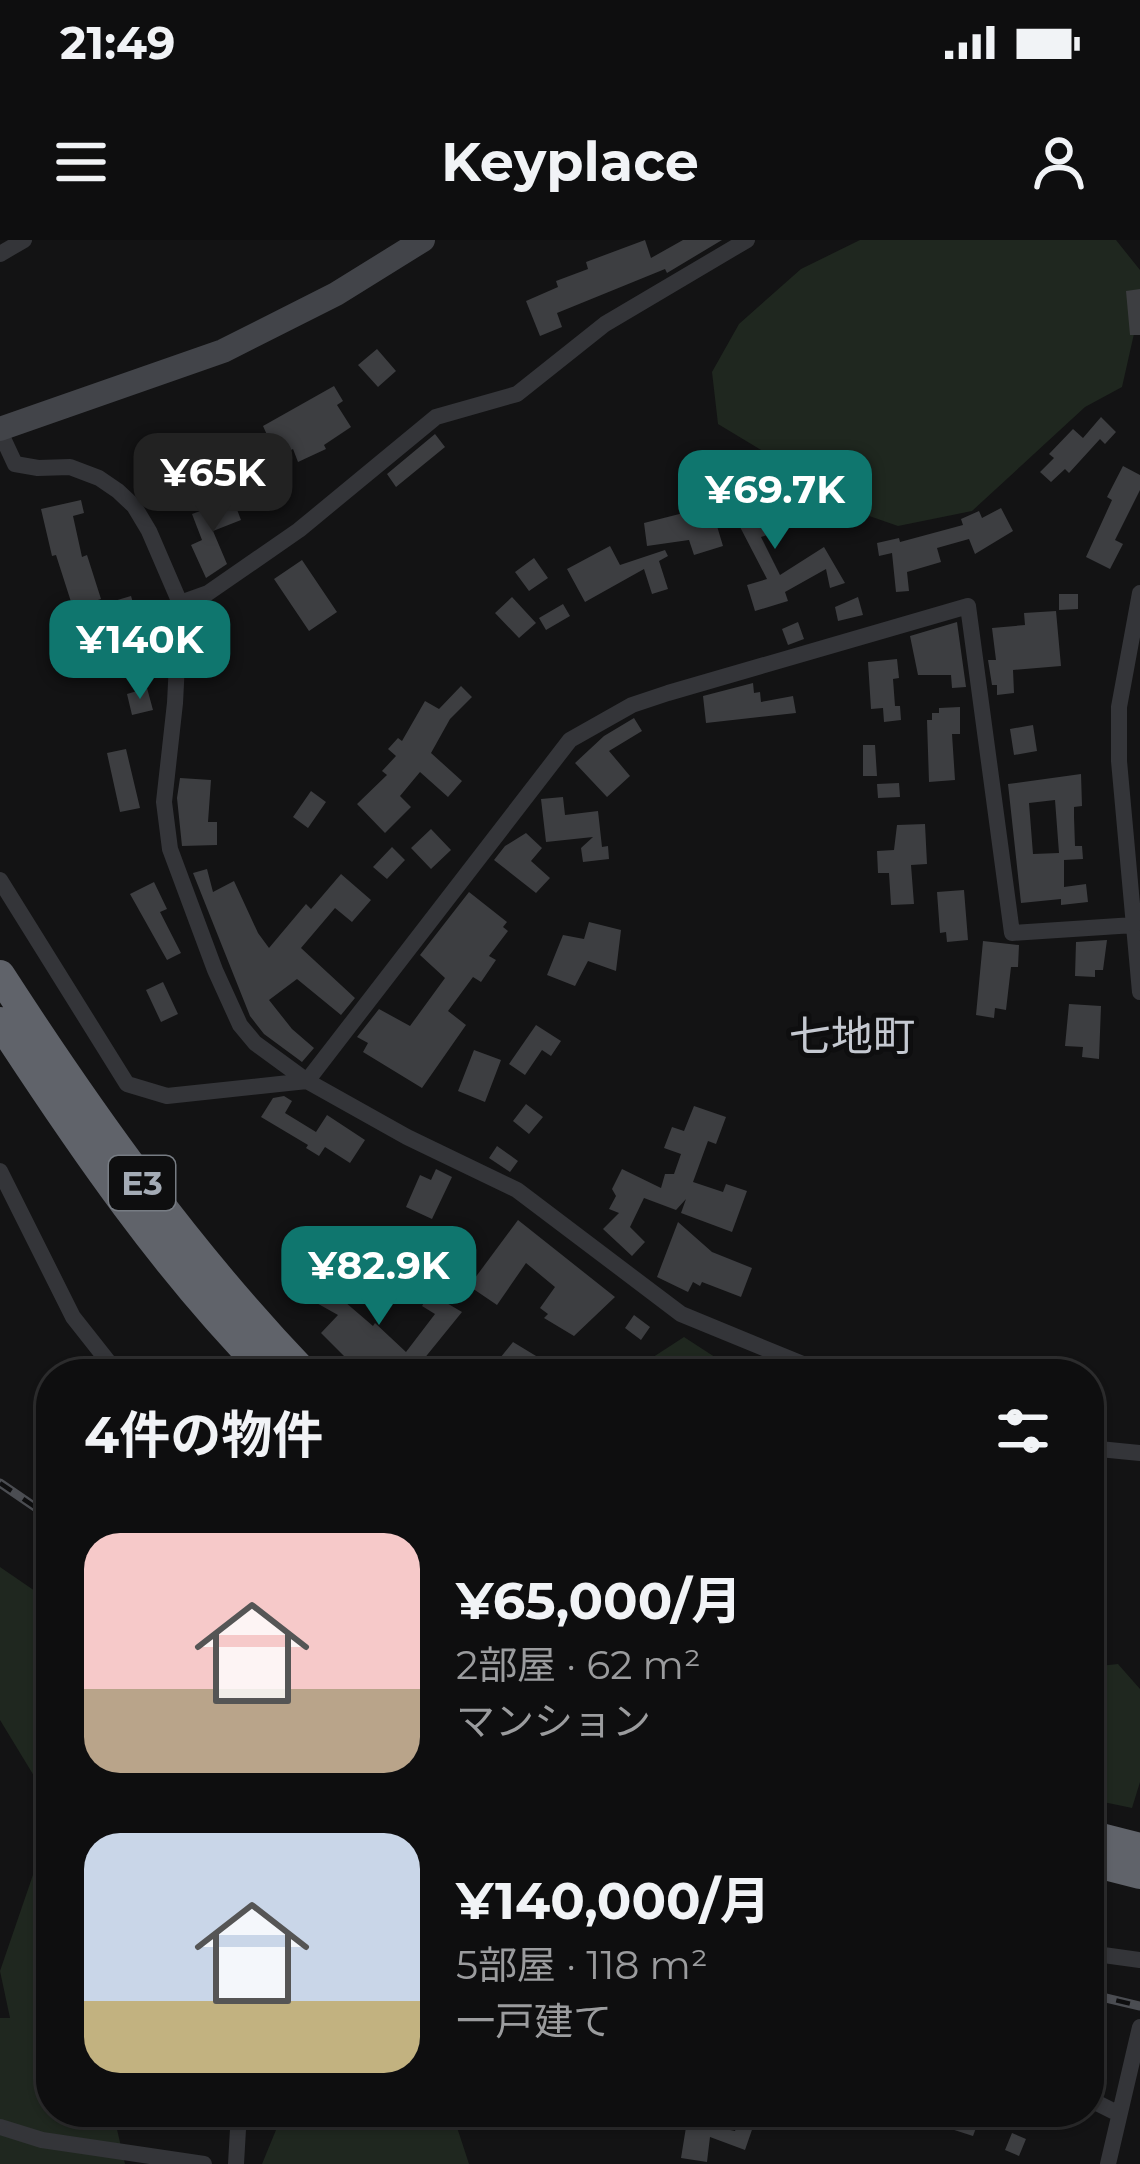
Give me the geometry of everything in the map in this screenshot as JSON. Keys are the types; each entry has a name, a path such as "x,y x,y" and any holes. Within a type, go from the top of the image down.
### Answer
{"highway":[{"name":"E3","path":"0,975 86,1107 173,1225 291,1359"},
{"name":"E3","path":"0,1022 66,1124 152,1240 256,1359"},
{"path":"1104,1839 1140,1848"},
{"path":"1104,1865 1140,1874"}],"main road":[{"path":"0,430 223,351 336,294 422,240"}],"street":[{"path":"0,254 23,240"},
{"path":"180,603 208,593 298,530 436,417 517,394 605,324 746,240"},
{"path":"0,430 15,464 38,469 70,467 99,478 134,506 180,603 164,802 170,849 240,1024 277,1062 307,1081 407,1137 517,1190 681,1313 791,1359"},
{"path":"1140,593 1119,707 1119,760 1140,992"},
{"path":"0,880 127,1084 167,1096 307,1081 570,740 632,705 968,606 1012,934 1134,925"},
{"path":"0,1171 73,1317 106,1359"},
{"path":"1104,1449 1140,1453"},
{"path":"1104,1955 1140,1960"},
{"path":"1108,2164 1119,2114 1133,2091 1140,2027"},
{"path":"1104,2106 1119,2114"},
{"path":"0,2127 43,2140 204,2164"},
{"path":"236,2164 238,2127"}],"shaded area":[{"path":"860,240 1116,240 1140,270 1140,307 1122,387 1085,407 972,511 898,526 832,503 796,471 718,424 712,372 739,324 801,269"},
{"path":"684,1337 718,1359 650,1359"},
{"path":"0,1567 36,1592 36,1779 0,1720"},
{"path":"1118,1664 1140,1689 1140,1782 1132,1808 1104,1802 1104,1665"},
{"path":"36,1862 36,2127 116,2127 125,2164 0,2164 0,2018 10,2018 0,1971"},
{"path":"457,2127 469,2164 262,2164 276,2130"}],"building":[{"path":"645,240 651,258 683,240 722,240 667,273 665,269 557,313 562,327 540,336 526,301 558,287 556,281 588,269 586,262"},
{"path":"1140,289 1140,335 1130,335 1126,291"},
{"path":"377,349 396,371 378,387 358,365"},
{"path":"334,386 343,401 337,405 351,427 324,445 326,449 298,462 293,449 277,457 263,426"},
{"path":"1101,417 1116,432 1105,444 1100,439 1069,473 1065,469 1051,482 1040,472 1054,458 1049,454 1073,429 1083,438"},
{"path":"435,434 445,447 396,487 387,474"},
{"path":"1123,466 1140,475 1140,490 1115,540 1123,544 1110,569 1086,557"},
{"path":"759,490 764,509 778,504 787,528 761,537 780,575 824,547 845,583 830,588 826,569 785,592 788,601 755,611 747,585 767,579 725,498"},
{"path":"233,499 241,520 213,531 227,564 206,578 191,545 202,540 192,514"},
{"path":"81,500 84,513 73,516 82,557 87,555 101,599 73,608 56,555 52,556 41,509"},
{"path":"711,506 723,546 694,555 689,540 647,546 644,523"},
{"path":"1001,508 1013,531 975,554 969,539 937,548 941,562 907,572 909,591 896,592 892,553 879,556 877,543 899,538 900,542 963,525 961,519 979,511 982,518"},
{"path":"610,546 620,565 665,550 668,556 659,561 668,589 652,594 644,569 585,602 567,569"},
{"path":"534,558 548,578 529,591 515,572"},
{"path":"302,560 337,612 309,631 274,579"},
{"path":"1059,594 1078,594 1078,609 1059,610"},
{"path":"131,596 142,633 122,641 114,601"},
{"path":"512,597 536,623 519,638 495,613"},
{"path":"858,597 863,615 838,621 835,607"},
{"path":"563,604 570,616 546,630 539,618"},
{"path":"1056,611 1061,666 1013,670 1014,693 997,695 988,660 996,660 992,628 1025,625 1024,613"},
{"path":"798,622 804,639 788,645 782,629"},
{"path":"957,622 966,687 952,688 951,675 918,675 910,636"},
{"path":"897,659 899,678 893,679 901,720 884,722 883,708 871,709 868,662"},
{"path":"753,683 761,702 793,696 796,713 706,723 703,696"},
{"path":"461,686 472,697 450,719 431,753 462,781 448,797 420,772 400,796 411,807 385,833 357,804 387,775 382,771 396,756 388,749 398,738 402,741 425,701 439,709"},
{"path":"147,688 153,710 132,715 127,694"},
{"path":"960,707 960,734 952,734 955,780 929,782 927,720 939,708"},
{"path":"634,718 642,731 609,751 630,776 607,797 575,763 604,736"},
{"path":"1033,725 1037,751 1014,755 1010,729"},
{"path":"863,745 875,745 877,776 863,776"},
{"path":"126,749 140,808 120,812 107,753"},
{"path":"1081,774 1082,806 1074,807 1074,817 1075,846 1082,846 1083,859 1064,860 1064,887 1086,884 1088,902 1021,903 1008,784","holes":["1055,800 1059,853 1033,854 1029,803"]},
{"path":"180,778 211,780 208,822 217,822 217,845 182,846"},
{"path":"899,783 900,797 878,798 877,784"},
{"path":"311,791 326,802 308,828 293,817"},
{"path":"563,797 565,815 598,811 602,847 608,846 609,859 583,862 581,848 593,837 546,842 541,799"},
{"path":"925,824 927,864 911,865 914,904 891,905 889,873 878,873 877,851 894,850 897,825"},
{"path":"431,829 451,850 431,869 411,848"},
{"path":"526,833 542,848 531,861 550,878 536,893 494,860 505,846"},
{"path":"392,847 405,860 387,879 373,867"},
{"path":"207,869 213,892 234,881 269,948 306,904 311,909 341,874 371,900 352,922 335,908 301,948 355,998 341,1015 297,979 269,1000 314,1048 302,1062 264,1034 250,1016 193,873"},
{"path":"154,882 167,909 160,912 181,953 167,960 130,894"},
{"path":"964,890 968,940 947,942 946,932 940,933 937,892"},
{"path":"469,892 507,922 503,927 508,931 489,956 496,960 481,982 473,977 448,1011 466,1025 422,1088 363,1052 368,1043 357,1037 379,1009 410,1026 445,978 420,955"},
{"path":"589,922 621,930 616,971 588,961 575,986 547,975 563,935 584,939"},
{"path":"1107,940 1103,970 1095,970 1095,977 1075,976 1076,942"},
{"path":"983,941 1019,945 1006,1010 995,1008 994,1018 976,1015"},
{"path":"163,982 178,1014 161,1022 146,990"},
{"path":"1069,1004 1101,1006 1099,1059 1082,1057 1083,1047 1065,1046"},
{"path":"536,1025 561,1041 551,1056 542,1050 525,1075 509,1064"},
{"path":"474,1050 501,1060 485,1102 458,1091"},
{"path":"284,1096 292,1101 285,1113 316,1132 327,1115 365,1140 350,1163 325,1147 319,1156 261,1117 273,1098"},
{"path":"526,1104 543,1117 529,1134 513,1121"},
{"path":"694,1106 726,1117 716,1144 708,1141 693,1182 723,1192 726,1184 747,1191 732,1232 681,1213 686,1199 676,1210 644,1198 630,1227 645,1242 632,1256 603,1229 619,1213 609,1209 616,1196 612,1189 622,1169 661,1188 665,1174 674,1174 681,1154 664,1148 672,1127 684,1131"},
{"path":"497,1146 518,1161 510,1172 489,1158"},
{"path":"436,1169 452,1177 432,1219 406,1207 420,1175 431,1180"},
{"path":"518,1220 615,1297 574,1336 544,1318 548,1314 540,1308 555,1287 526,1263 497,1305 469,1286"},
{"path":"678,1222 712,1252 752,1268 741,1297 702,1282 700,1286 693,1282 688,1292 657,1277"},
{"path":"315,1261 337,1274 327,1292 373,1326 375,1323 406,1352 435,1314 422,1306 446,1273 459,1280 445,1302 462,1312 424,1359 347,1359 321,1333 338,1315 297,1292"},
{"path":"634,1315 650,1327 641,1340 625,1328"},
{"path":"513,1342 541,1359 499,1359"},
{"path":"686,2127 735,2131 736,2127 753,2127 745,2150 710,2137 707,2162 681,2158"},
{"path":"948,2127 976,2127 973,2136"},
{"path":"1012,2133 1026,2139 1019,2156 1005,2150"}],"railway":[{"path":"0,1483 36,1508"},
{"path":"1104,1998 1140,2006"}],"district":[{"name":"七地町","path":"852,1036"}]}
